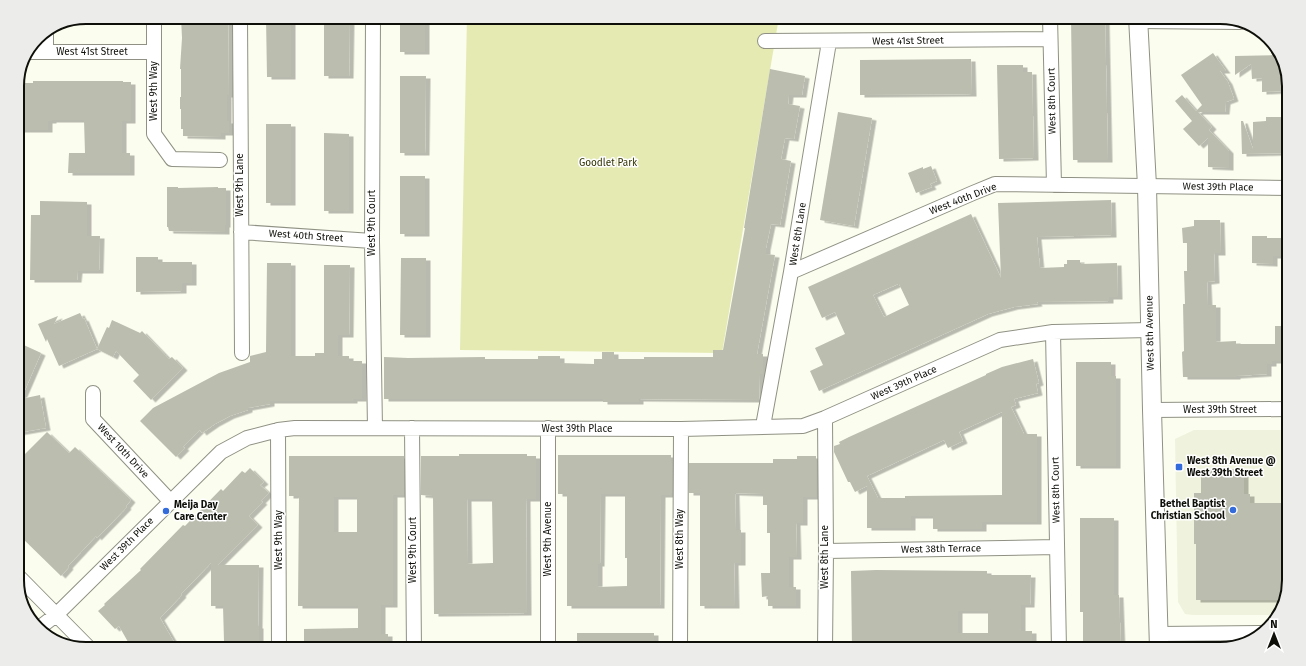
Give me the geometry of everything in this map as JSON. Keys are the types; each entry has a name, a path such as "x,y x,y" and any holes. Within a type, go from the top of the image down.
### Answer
{"street":[{"name":"West 9th Way","path":"154,24 154,134 172,160 220,160"},
{"name":"West 9th Lane","path":"240,24 242,353"},
{"name":"West 9th Court","path":"373,24 372,241 375,428"},
{"name":"West 8th Court","path":"1050,24 1054,185"},
{"name":"West 8th Avenue","path":"1138,24 1147,186 1158,642"},
{"path":"46,38 46,52"},
{"name":"West 41st Street","path":"765,42 1050,39"},
{"name":"West 8th Lane","path":"763,426 791,272 829,42"},
{"name":"West 41st Street","path":"34,52 154,52"},
{"name":"West 40th Drive","path":"791,272 996,184 1147,186"},
{"name":"West 39th Place","path":"1147,186 1282,188"},
{"name":"West 40th Street","path":"241,232 372,241"},
{"name":"West 39th Place","path":"43,625 56,615 220,452 247,438 278,430 295,428 681,429 803,426 825,418 1000,340 1053,332 1150,330"},
{"name":"West 8th Court","path":"1053,332 1059,642"},
{"name":"West 10th Drive","path":"93,392 93,419 170,502"},
{"name":"West 39th Street","path":"1152,410 1282,409"},
{"name":"West 8th Lane","path":"825,418 825,642"},
{"name":"West 9th Court","path":"412,428 414,642"},
{"name":"West 9th Avenue","path":"548,428 548,642"},
{"name":"West 8th Way","path":"680,642 681,429"},
{"name":"West 9th Way","path":"278,430 279,642"},
{"name":"West 38th Terrace","path":"826,551 1057,547"},
{"path":"24,582 83,642"},
{"path":"1158,642 1251,634"}],"shaded area":[{"name":"Bethel Baptist Christian School","path":"1194,430 1282,430 1282,580 1280,596 1273,614 1185,614 1178,602 1175,439"}],"green space":[{"name":"Goodlet Park","path":"467,24 778,24 722,353 460,350"}],"building":[{"path":"181,24 228,24 229,95 227,95 227,121 229,121 229,133 221,133 221,137 183,136 183,129 181,129 180,109"},
{"path":"266,24 291,24 291,77 267,77"},
{"path":"324,24 350,24 349,76 324,76"},
{"path":"400,24 425,24 425,52 400,52"},
{"path":"1071,24 1105,24 1108,160 1073,160"},
{"path":"1213,53 1226,71 1220,71 1228,82 1234,99 1226,102 1225,112 1198,112 1212,127 1209,130 1229,151 1229,168 1208,167 1208,138 1199,146 1183,129 1192,121 1175,101 1182,95 1196,111 1202,105 1181,75"},
{"path":"1274,55 1281,74 1282,90 1262,92 1262,78 1252,79 1251,64 1235,75 1235,56"},
{"path":"971,59 972,94 860,95 860,60"},
{"path":"997,65 1023,65 1023,72 1032,72 1034,158 999,159"},
{"path":"770,69 805,76 802,95 789,95 788,104 800,106 794,139 785,138 781,159 791,161 780,225 771,224 766,248 766,254 775,255 757,354 763,354 763,374 760,374 759,400 639,399 639,402 603,402 603,399 384,399 384,357 485,357 485,359 538,359 538,356 560,356 560,363 594,364 594,359 602,359 602,352 614,352 614,359 644,359 644,357 713,357 713,350 723,350 745,228"},
{"path":"400,76 426,76 425,153 400,153"},
{"path":"33,81 131,82 131,121 122,121 122,153 130,153 130,173 68,173 69,153 85,153 84,120 52,120 48,121 48,130 24,130 24,83 33,83"},
{"path":"838,112 872,118 854,226 820,220"},
{"path":"1266,117 1282,117 1282,153 1242,154 1241,121 1243,121 1253,149 1253,122 1266,121"},
{"path":"266,124 291,124 291,203 266,203"},
{"path":"324,133 349,134 349,211 324,211"},
{"path":"931,166 937,181 930,184 932,187 916,193 908,173 923,167 923,169"},
{"path":"400,176 425,176 425,234 400,234"},
{"path":"167,187 226,188 225,232 169,231 167,227"},
{"path":"1111,200 1112,235 1037,237 1040,268 1064,267 1064,264 1067,264 1067,260 1080,260 1080,264 1117,263 1118,297 1109,297 1109,301 1037,302 1038,304 1014,307 988,314 819,391 810,371 823,365 815,348 845,334 835,312 822,318 808,287 971,214 1001,278 998,203","holes":["899,284 909,305 884,317 873,295"]},
{"path":"40,201 87,202 87,236 100,236 99,271 78,271 77,280 30,280 31,215 40,215"},
{"path":"1194,220 1220,220 1221,253 1214,253 1215,281 1207,282 1208,305 1216,305 1216,342 1236,341 1236,344 1275,344 1275,326 1282,326 1282,361 1272,361 1272,364 1267,364 1267,374 1236,377 1183,377 1183,304 1185,304 1184,271 1187,271 1187,243 1183,243 1182,228 1194,226"},
{"path":"1252,236 1282,238 1282,256 1273,256 1273,264 1252,263"},
{"path":"136,257 158,257 158,262 192,262 192,283 182,283 182,291 136,292"},
{"path":"401,258 426,258 426,335 400,335"},
{"path":"267,263 291,263 291,356 315,356 315,353 324,353 324,265 350,265 349,335 338,335 338,356 349,356 349,361 362,361 362,399 353,399 353,401 270,401 270,404 248,408 248,410 230,416 202,433 200,430 183,447 185,448 176,457 140,421 153,408 219,373 250,362 250,356 266,352"},
{"path":"80,313 83,319 84,318 97,349 59,366 47,339 46,342 38,324 58,316 54,324"},
{"path":"112,320 140,333 142,331 169,359 172,357 183,368 151,400 133,381 139,375 116,351 113,357 97,349 107,327 109,328"},
{"path":"24,345 41,353 24,392"},
{"path":"1033,359 1039,383 1036,384 1038,393 1014,399 1016,405 1011,407 1024,434 1037,434 1037,522 982,522 982,529 933,529 933,516 911,516 911,528 867,528 867,486 855,492 850,482 848,482 834,452 834,446 840,444 839,442 849,437 1002,367","holes":["1002,412 1002,495 905,496 905,498 878,498 867,476 944,440 948,448 963,441 959,432"]},
{"path":"1076,362 1111,362 1111,376 1116,376 1116,466 1076,466"},
{"path":"40,395 46,428 24,432 24,398"},
{"path":"47,432 69,453 75,447 131,500 126,506 127,507 97,538 96,536 68,566 69,567 61,576 24,540 24,455"},
{"path":"459,454 527,454 527,456 536,456 536,499 526,499 527,613 434,614 433,496 421,495 421,456 459,456","holes":["467,499 492,499 493,563 468,564"]},
{"path":"558,455 671,455 672,493 671,495 661,495 660,606 567,606 567,494 558,494","holes":["601,494 625,494 625,558 627,558 627,586 598,587 598,564 600,564"]},
{"path":"289,456 404,456 404,495 393,495 393,605 381,605 381,634 388,634 388,642 304,642 304,629 358,628 358,606 298,606 299,496 289,496","holes":["334,497 357,497 357,532 334,532"]},
{"path":"797,456 816,456 816,497 803,497 803,523 796,523 797,557 789,557 789,587 796,587 796,606 768,606 768,596 762,597 761,573 770,573 770,533 767,533 767,505 763,505 763,494 735,493 736,530 741,530 741,563 734,563 735,606 700,606 700,493 689,493 689,463 773,463 773,459 797,459"},
{"path":"250,468 264,482 260,485 269,493 261,501 263,502 249,516 258,525 218,565 259,565 259,641 224,641 223,606 211,606 211,563 160,618 174,642 128,642 119,626 115,629 98,611 141,570 140,569 183,525 185,526 221,489 223,491 242,471 245,473"},
{"path":"1201,469 1244,469 1244,494 1250,494 1250,503 1282,503 1282,580 1279,600 1196,600 1194,493 1201,493"},
{"path":"1080,518 1114,518 1114,595 1119,595 1121,642 1083,642 1083,612 1080,612"},
{"path":"851,571 987,571 987,575 1031,575 1030,605 1021,605 1021,631 1032,631 1032,642 852,642","holes":["958,611 988,611 988,633 958,633"]},
{"path":"577,633 654,633 654,642 577,642"}],"place":[{"name":"West 8th Avenue @ West 39th Street","path":"1179,467"},
{"name":"Bethel Baptist Christian School","path":"1233,510"},
{"name":"Meija Day Care Center","path":"166,511"}]}
